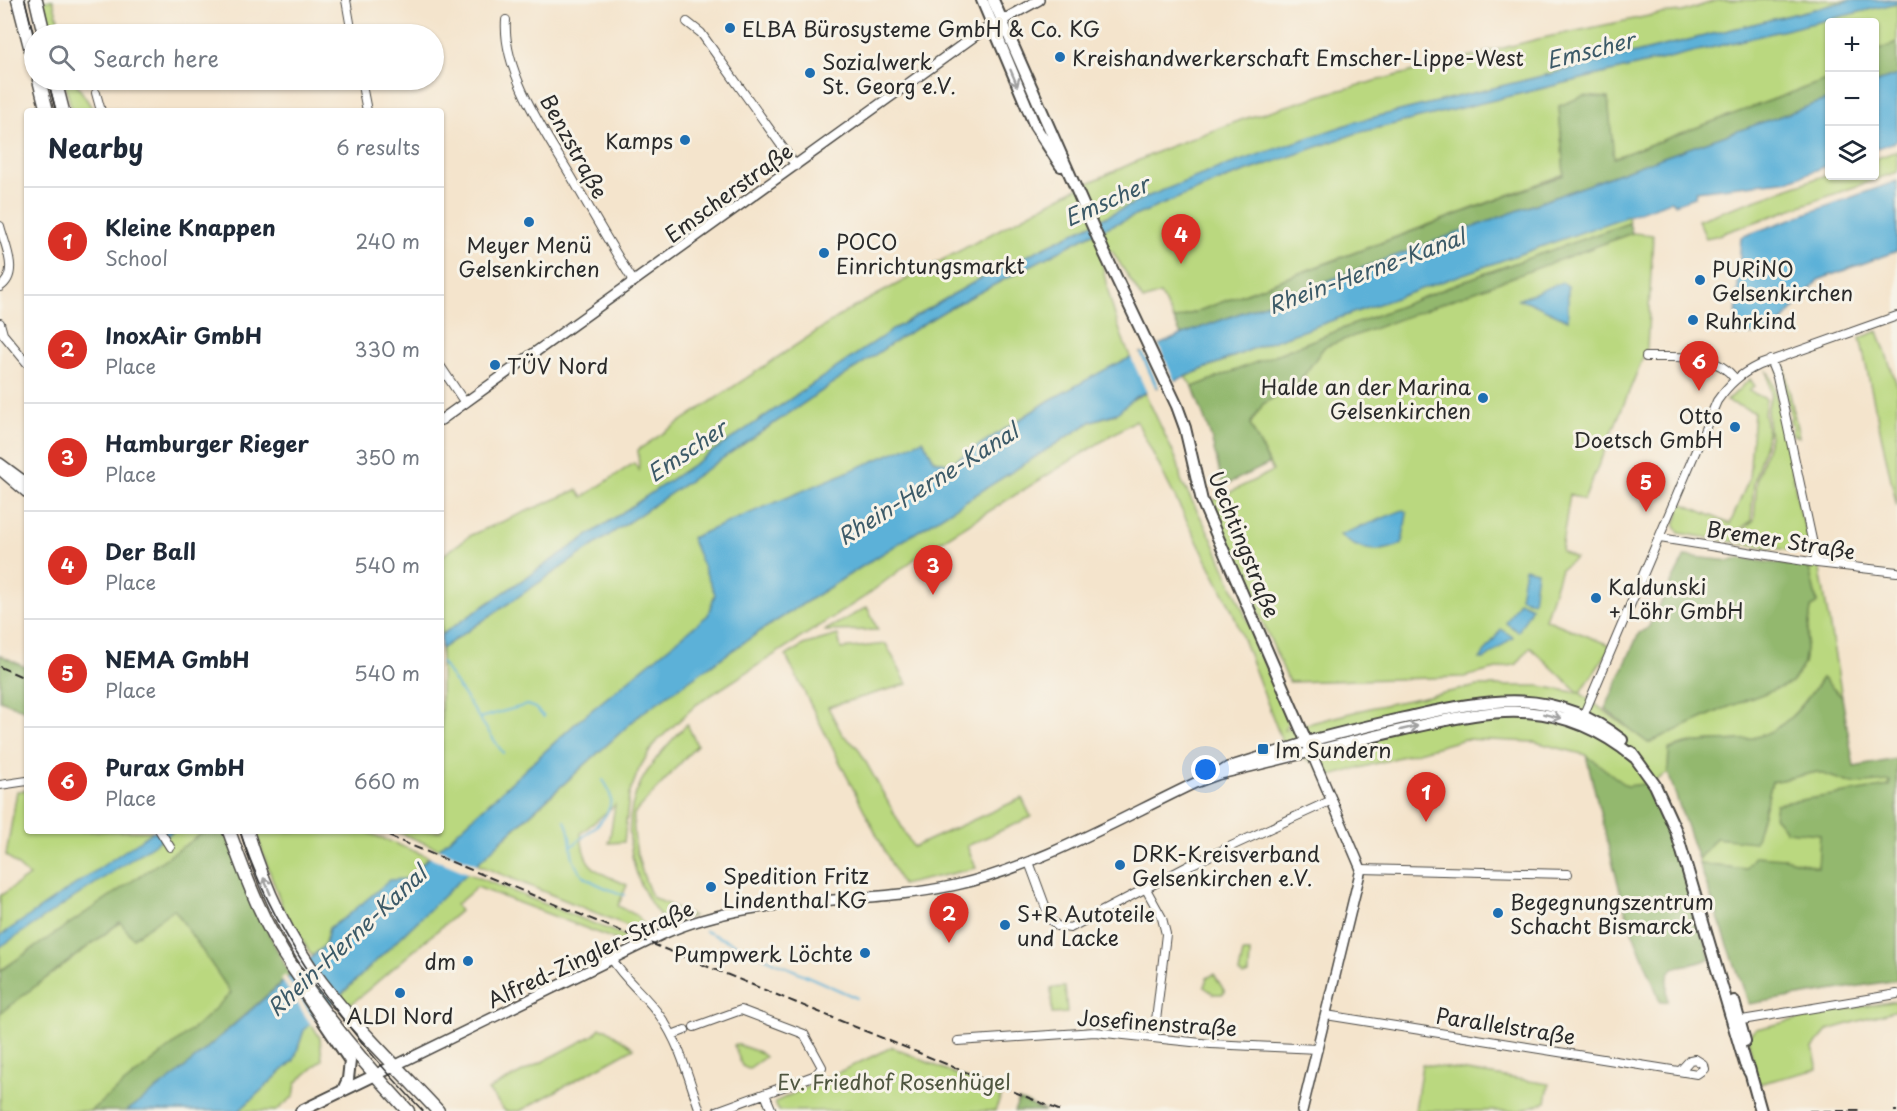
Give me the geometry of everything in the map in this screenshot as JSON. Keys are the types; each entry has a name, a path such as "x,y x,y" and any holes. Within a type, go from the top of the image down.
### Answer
{"main road":[{"path":"18,0 24,24"},
{"path":"36,0 42,24"},
{"path":"982,0 996,22"},
{"path":"993,0 996,22"},
{"name":"Uechtingstraße","path":"996,22 1147,339 1185,428 1202,501 1309,747"},
{"path":"42,90 46,108"},
{"path":"58,90 62,108"},
{"path":"1309,747 1392,721 1495,701 1537,702 1581,720 1599,723 1621,740 1663,799 1676,831 1710,941 1715,947 1761,1111"},
{"path":"230,834 259,905 292,968 350,1061 348,1079 343,1090"},
{"path":"248,834 279,913 305,957 340,1004 394,1066 438,1111"},
{"path":"325,1019 408,1111"},
{"path":"303,1110 394,1066"}],"street":[{"path":"346,0 350,24"},
{"name":"Emscherstraße","path":"444,418 996,22 1040,0"},
{"name":"Benzstraße","path":"506,20 505,32 511,56 529,101 634,282"},
{"path":"687,22 701,33 796,165"},
{"path":"363,90 366,108"},
{"path":"96,93 100,108"},
{"path":"0,226 11,272 8,281 0,287"},
{"path":"1581,720 1718,401 1735,379 1770,360 1897,316"},
{"path":"0,323 3,334 24,359"},
{"path":"1646,357 1715,361 1727,369 1735,379"},
{"path":"1770,360 1777,377 1817,563"},
{"path":"444,372 465,403"},
{"path":"0,464 24,481"},
{"path":"0,470 24,490"},
{"name":"Bremer Straße","path":"1660,538 1817,563 1897,572"},
{"name":"Alfred-Zingler-Straße","path":"394,1066 674,929 737,910 937,889 984,878 1029,862 1217,775 1309,747"},
{"name":"Uechtingstraße","path":"1309,747 1361,869"},
{"path":"0,785 24,781"},
{"path":"1029,862 1050,919 1061,928 1080,924 1146,889 1332,800"},
{"path":"162,834 170,847"},
{"path":"1302,1111 1361,869 1568,874"},
{"path":"1146,889 1162,918 1166,934 1154,1038"},
{"path":"612,959 620,973 651,1003 672,1035 700,1111"},
{"path":"1738,1024 1897,994"},
{"path":"694,1026 741,1010 804,1034 822,1067 821,1072 717,1111"},
{"name":"Parallelstraße","path":"1326,1014 1680,1071"},
{"path":"672,1035 685,1030"},
{"name":"Josefinenstraße","path":"958,1041 1095,1032 1231,1045 1318,1048"},
{"path":"765,1094 772,1111"}],"green space":[{"path":"43,0 53,0 59,24 49,24"},
{"path":"1718,0 1851,0 1355,122 1149,196 985,276 897,327 444,633 444,555 471,535 577,490 583,497 634,463 639,470 638,450 849,310 1075,189 1166,148 1244,119 1329,93 1538,39 1658,14 1682,12"},
{"path":"1897,3 1897,43 1879,50 1879,18 1835,18"},
{"path":"1825,20 1825,80 1613,158 1608,98 1559,106 1564,174 1174,320 1160,294 1143,300 1112,251 1102,252 1112,305 1131,358 1050,400 950,464 934,460 923,440 715,594 709,615 577,722 439,849 402,834 444,834 444,647 900,338 946,310 1091,234 1219,181 1357,133"},
{"path":"1897,43 1897,75 1879,82 1879,72 1879,50"},
{"path":"1825,80 1825,100 1655,160 1181,335 1174,320 1564,175 1559,106 1583,96 1608,98 1614,158"},
{"path":"67,90 80,90 92,108 71,108"},
{"path":"1897,151 1897,172 1879,178 1879,158"},
{"path":"1825,175 1825,180 1874,180 1715,236 1706,238 1698,220"},
{"path":"1628,215 1629,223 1475,277 1193,387 1185,377 1257,347"},
{"path":"1629,223 1632,233 1324,347 1300,381 1263,404 1250,424 1269,464 1223,486 1211,437 1193,387 1475,277"},
{"path":"1632,233 1653,235 1647,348 1584,500 1570,494 1561,551 1576,558 1561,569 1545,619 1612,646 1580,693 1648,743 1723,709 1792,683 1804,664 1811,608 1817,603 1809,568 1819,564 1842,697 1822,678 1807,700 1779,727 1768,733 1741,740 1697,742 1669,749 1668,773 1651,783 1627,787 1586,755 1535,742 1465,739 1324,778 1315,763 1286,752 1232,610 1136,420 925,551 863,598 697,704 654,744 639,769 629,795 624,842 609,843 615,805 581,833 585,855 594,868 627,885 618,906 636,915 651,933 648,934 476,864 642,713 765,628 1092,421 1116,414 1128,402 1145,393 1178,463 1181,480 1210,535 1249,624 1288,722 1284,730 1374,707 1478,686 1539,686 1579,693 1530,647 1517,664 1464,677 1289,682 1210,502 1273,471 1250,424 1263,404 1300,381 1324,347"},
{"path":"1878,331 1897,385 1897,507 1860,338"},
{"path":"1784,365 1799,437 1793,435 1791,429 1793,428 1789,419 1791,418 1787,399 1784,396 1786,395 1782,376 1779,374 1779,366"},
{"path":"1767,371 1776,393 1799,508 1809,542 1809,553 1736,543 1740,533 1754,520 1757,479 1770,437 1767,411 1771,394"},
{"path":"1750,379 1755,386 1749,391 1766,399 1764,413 1768,433 1754,482 1751,521 1736,532 1734,542 1679,533 1675,526 1682,503 1730,524 1749,479 1754,412 1727,401"},
{"path":"1685,556 1730,561 1740,558 1809,568 1817,603 1811,608 1804,664 1792,683 1723,709 1648,743 1605,709 1639,633 1648,628"},
{"path":"867,607 878,630 824,631"},
{"path":"838,635 841,649 886,644 907,684 828,707 842,734 858,748 913,847 1022,798 1031,817 967,846 976,868 902,885 786,656 803,645"},
{"path":"0,655 24,667 24,710 0,700"},
{"path":"1822,678 1842,697 1854,767 1897,759 1897,980 1749,1004 1699,864 1746,869 1755,856 1784,858 1818,867 1820,834 1786,831 1774,816 1776,804 1889,786 1890,781 1853,784 1817,772 1772,782 1755,842 1716,838 1698,859 1668,773 1669,750 1697,743 1741,740 1768,733 1779,727 1798,710"},
{"path":"687,724 697,745 634,814 634,836 638,856 652,897 693,916 670,926 646,896 638,878 630,839 630,819 641,782 662,752"},
{"path":"1586,755 1627,786 1651,783 1659,800 1710,958 1672,970 1667,986 1668,1001 1660,1002 1630,923 1615,873"},
{"path":"1817,772 1853,784 1890,780 1890,786 1821,834 1818,867 1784,858 1746,869 1699,864 1698,859 1716,838 1755,841 1772,782"},
{"path":"24,790 24,834 202,834 0,971 0,896 29,876 6,855 17,791"},
{"path":"202,834 227,834 253,902 290,975 175,1076 127,1111 90,1111 198,1025 231,993 174,909 133,938 120,922 0,1013 0,971"},
{"path":"256,834 372,834 429,857 406,879 329,928 324,946 312,956 283,909"},
{"path":"467,873 635,940 627,944 477,887 456,905 460,911 349,1006 340,996"},
{"path":"174,908 232,993 198,1025 90,1111 0,1111 0,1013 121,922 133,938"},
{"path":"1243,952 1250,952 1249,974 1244,976 1239,973"},
{"path":"1214,974 1225,992 1222,994 1214,994 1204,987 1207,978"},
{"path":"1065,987 1067,1013 1052,1014 1051,988"},
{"path":"1897,1001 1897,1010 1828,1030 1813,1048 1818,1069 1758,1084 1748,1039 1756,1029 1829,1012"},
{"path":"311,1023 320,1038 322,1060 296,1083 294,1096 276,1111 239,1111 294,1060 304,1030"},
{"path":"600,1028 606,1029 634,1048 520,1111 505,1111 488,1090 594,1035"},
{"path":"734,1045 759,1052 765,1057 748,1069 742,1066"},
{"name":"Ev. Friedhof Rosenhügel","path":"892,1047 1002,1094 995,1111 779,1111 775,1102"},
{"path":"1422,1064 1549,1084 1546,1102 1519,1111 1415,1111"},
{"path":"1019,1100 1045,1111 1014,1111"}],"water":[{"path":"1851,0 1897,0 1897,3 1835,18 1825,18 1825,20 1357,133 1219,181 1091,234 946,310 900,338 444,647 444,633 897,327 985,276 1149,196 1219,168 1355,122"},
{"path":"1897,75 1897,141 1879,148 1879,126 1879,82"},
{"name":"Rhein-Herne-Kanal","path":"1825,100 1825,167 1790,180 1696,191 1695,197 1675,204 1670,201 1257,347 1135,397 1117,413 1092,421 765,628 642,713 506,836 304,1030 294,1060 239,1111 127,1111 175,1076 321,949 326,943 329,928 346,917 390,880 406,879 577,722 708,615 715,594 691,538 923,440 934,460 950,464 1050,400 1110,367 1181,335 1655,160"},
{"path":"1897,181 1897,251 1818,280 1772,334 1735,335 1741,237"},
{"path":"1562,282 1568,286 1568,320 1527,301 1517,300"},
{"path":"1403,510 1407,513 1402,544 1386,549 1369,550 1354,545 1340,535"},
{"path":"1525,568 1537,571 1533,602 1520,597"},
{"path":"1519,601 1532,607 1518,632 1506,623"},
{"path":"1501,629 1513,637 1485,659 1480,659"},
{"path":"150,834 170,834 0,947 0,936"}],"pier":[{"path":"1157,342 1176,384 1160,390 1142,350"},
{"path":"1139,351 1157,391 1148,395 1130,355"},
{"path":"436,848 479,865 470,874 427,856"},
{"path":"285,975 316,1022 312,1026 281,979"}],"waterway":[{"path":"444,666 503,753"},
{"path":"479,718 527,705 535,708 544,717"},
{"path":"571,847 596,826 609,810 611,801 603,780"},
{"path":"565,821 574,862 578,870 591,881 624,895"},
{"path":"705,931 857,998"}],"tram line":[{"path":"25,0 31,24"},
{"path":"51,90 55,108"},
{"path":"241,834 272,909 315,981 366,1048 423,1111"}],"railway":[{"path":"0,667 24,678"},
{"path":"383,834 1061,1111"},
{"path":"1809,1111 1863,1111"}],"place":[{"name":"ELBA Bürosysteme GmbH & Co. KG","path":"730,28"},
{"name":"Kreishandwerkerschaft Emscher-Lippe-West","path":"1060,57"},
{"name":"Sozialwerk St. Georg e.V.","path":"810,73"},
{"name":"Kamps","path":"685,140"},
{"name":"Meyer Menü Gelsenkirchen","path":"529,222"},
{"name":"POCO Einrichtungsmarkt","path":"824,253"},
{"name":"Der Ball","path":"1181,264"},
{"name":"PURiNO Gelsenkirchen","path":"1700,280"},
{"name":"Ruhrkind","path":"1693,320"},
{"name":"TÜV Nord","path":"495,365"},
{"name":"Purax GmbH","path":"1699,391"},
{"name":"Halde an der Marina Gelsenkirchen","path":"1483,398"},
{"name":"Otto Doetsch GmbH","path":"1735,427"},
{"name":"NEMA GmbH","path":"1646,512"},
{"name":"Hamburger Rieger","path":"933,595"},
{"name":"Kaldunski + Löhr GmbH","path":"1596,598"},
{"name":"Im Sundern","path":"1263,749"},
{"name":"Kleine Knappen","path":"1426,822"},
{"name":"DRK-Kreisverband Gelsenkirchen e.V.","path":"1120,865"},
{"name":"Spedition Fritz Lindenthal KG","path":"711,887"},
{"name":"Begegnungszentrum Schacht Bismarck","path":"1498,913"},
{"name":"S+R Autoteile und Lacke","path":"1005,925"},
{"name":"InoxAir GmbH","path":"949,943"},
{"name":"Pumpwerk Löchte","path":"865,953"},
{"name":"dm","path":"468,961"},
{"name":"ALDI Nord","path":"400,993"}],"water label":[{"name":"Emscher","path":"1590,49"},
{"name":"Emscher","path":"1106,200"},
{"name":"Emscher","path":"686,450"}]}
